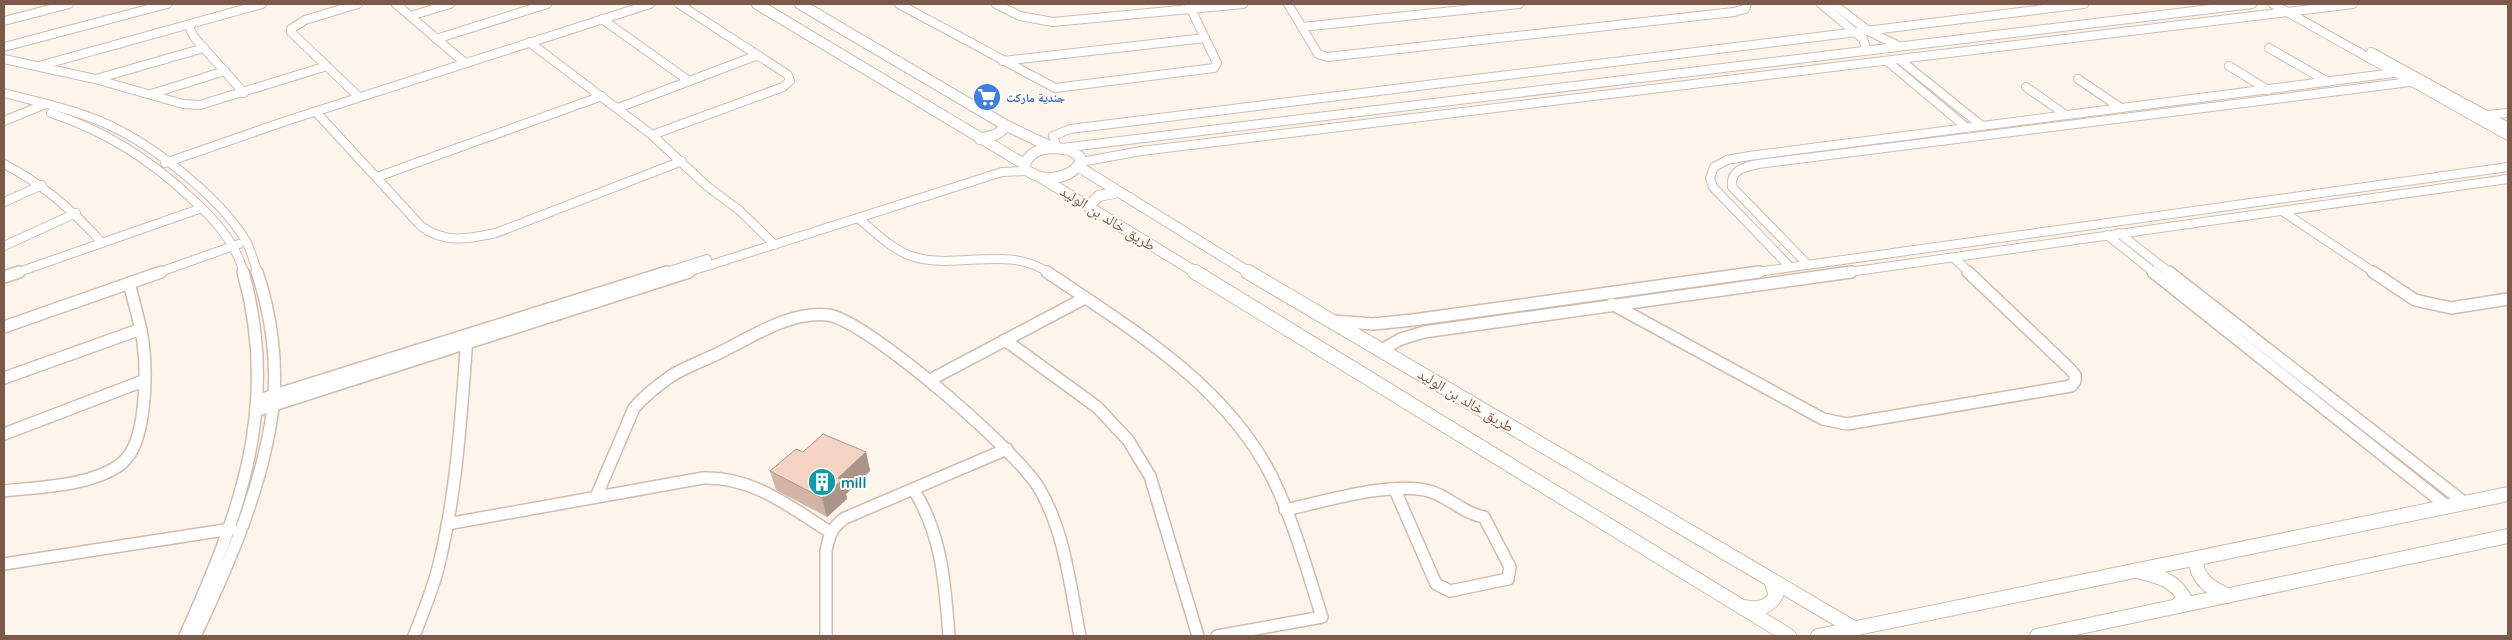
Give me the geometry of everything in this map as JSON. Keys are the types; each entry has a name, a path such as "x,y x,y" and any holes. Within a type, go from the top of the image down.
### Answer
{"street":[{"path":"4,21 69,4"},
{"path":"4,48 167,4"},
{"path":"38,67 262,4"},
{"path":"358,4 305,20 291,29 291,32 360,97"},
{"path":"396,4 464,63"},
{"path":"410,16 450,4"},
{"path":"436,38 547,4"},
{"path":"157,166 360,97 650,4"},
{"path":"652,135 788,84 790,81 788,75 679,4"},
{"path":"757,4 1025,167"},
{"path":"800,4 1007,126 1057,148"},
{"path":"899,4 1055,88 1211,70 1217,67 1217,63 1190,7"},
{"path":"996,4 1020,16 1053,22 1190,7 1198,4"},
{"path":"1008,4 1025,12 1056,17 1242,4"},
{"path":"1288,4 1318,54 1327,57 1734,12 1745,8 1747,4"},
{"path":"1302,27 1519,4"},
{"path":"1820,4 1857,33 1863,39 1866,49"},
{"path":"1833,4 1868,31 1898,46"},
{"path":"1057,148 1053,136 1070,129 2084,4"},
{"path":"1025,167 1029,155 1057,148 1866,49 2252,4"},
{"path":"2273,4 2296,11 2508,127"},
{"path":"2296,11 2353,4"},
{"path":"1040,177 1067,175 1080,164 1150,150 1887,62 2285,8 2394,73 2508,136"},
{"path":"602,19 690,81"},
{"path":"188,25 194,37 244,92"},
{"path":"1003,61 1204,38"},
{"path":"530,42 652,135 682,160 708,187 739,210 772,243"},
{"path":"95,79 204,48"},
{"path":"2270,48 2328,82"},
{"path":"618,108 758,55"},
{"path":"4,59 95,79 183,104 200,105 327,66"},
{"path":"1900,60 1982,126"},
{"path":"1887,62 1967,128"},
{"path":"2229,66 2268,90"},
{"path":"150,94 225,71"},
{"path":"1790,267 1713,187 1709,178 1711,170 1717,164 1732,159 1857,142 2394,73"},
{"path":"2078,79 2121,108"},
{"path":"1808,265 1738,196 1732,187 1730,179 1739,170 1758,164 2410,82"},
{"path":"2026,87 2066,115"},
{"path":"4,93 94,128 125,144 157,166 202,208 233,246 246,280 255,321 258,353 258,405 242,493 231,528 184,636"},
{"path":"377,177 602,96"},
{"path":"4,100 73,112 117,128 169,162 215,203 246,241 258,274 267,310 272,350 273,401 255,489 218,587 195,636"},
{"path":"4,121 39,106"},
{"path":"316,112 431,235 448,239 471,239 496,233 682,160"},
{"path":"2090,112 2101,121"},
{"path":"2487,115 2508,113"},
{"path":"980,139 997,134 1007,126"},
{"path":"1857,142 1867,150"},
{"name":"طريق خالد بن الوليد","path":"1057,148 1076,153 1080,164 1118,192 1381,350 1855,629"},
{"path":"4,164 42,185 76,212 102,243"},
{"path":"772,243 1002,172 1025,167"},
{"path":"258,405 772,243 991,170 1025,167"},
{"name":"طريق خالد بن الوليد","path":"1025,167 1789,636"},
{"path":"1332,320 1373,324 1473,312 2508,167"},
{"path":"1381,350 1401,339 1424,332 2508,179"},
{"path":"4,202 42,185"},
{"path":"1088,206 1099,196 1118,192"},
{"path":"4,277 202,208"},
{"path":"2282,211 2415,300 2451,308 2508,300"},
{"path":"4,246 76,212"},
{"path":"858,218 897,249 911,256 1028,261 1036,264 1171,358 1213,394 1234,418 1264,462 1285,510 1322,617 1217,636"},
{"path":"2119,233 2466,503"},
{"path":"2107,235 2448,506"},
{"path":"4,327 246,241"},
{"path":"1612,304 1823,419 1835,423 1858,423 2071,386 2076,381 2075,374 1954,258"},
{"path":"4,491 92,477 108,472 122,463 132,453 135,444 143,381 144,353 141,329 129,283"},
{"path":"930,380 1085,298"},
{"path":"1473,312 1480,324"},
{"path":"596,497 634,408 644,396 673,375 797,316 827,314 844,319 930,380 1007,449 1024,467 1039,488 1060,535 1080,636"},
{"path":"4,378 141,329"},
{"path":"414,636 436,573 457,468 466,340"},
{"path":"1005,340 1097,408 1128,440 1150,476 1198,636"},
{"path":"4,434 143,381"},
{"path":"826,636 826,548 830,532 845,518 1007,449"},
{"path":"447,524 703,478 732,479 756,487 830,532"},
{"path":"1285,510 1395,490 1424,489 1450,500 1463,513 1484,517 1512,571 1508,579 1450,591 1436,584 1395,490"},
{"path":"914,490 931,519 940,544 950,636"},
{"path":"1818,636 2508,494"},
{"path":"4,564 231,528"},
{"path":"2037,636 2508,536"},
{"path":"2196,558 2195,566 2203,582 2228,596"},
{"path":"2136,571 2156,576 2175,586 2182,592 2184,598 2177,606"},
{"path":"1739,606 1760,608 1771,604 1776,595 1771,580"}],"building":[{"path":"823,434 866,452 838,478 842,480 822,498 770,471 796,449 803,452"}],"place":[{"name":"جندية ماركت","path":"987,97"},
{"name":"mill","path":"822,482"}]}
